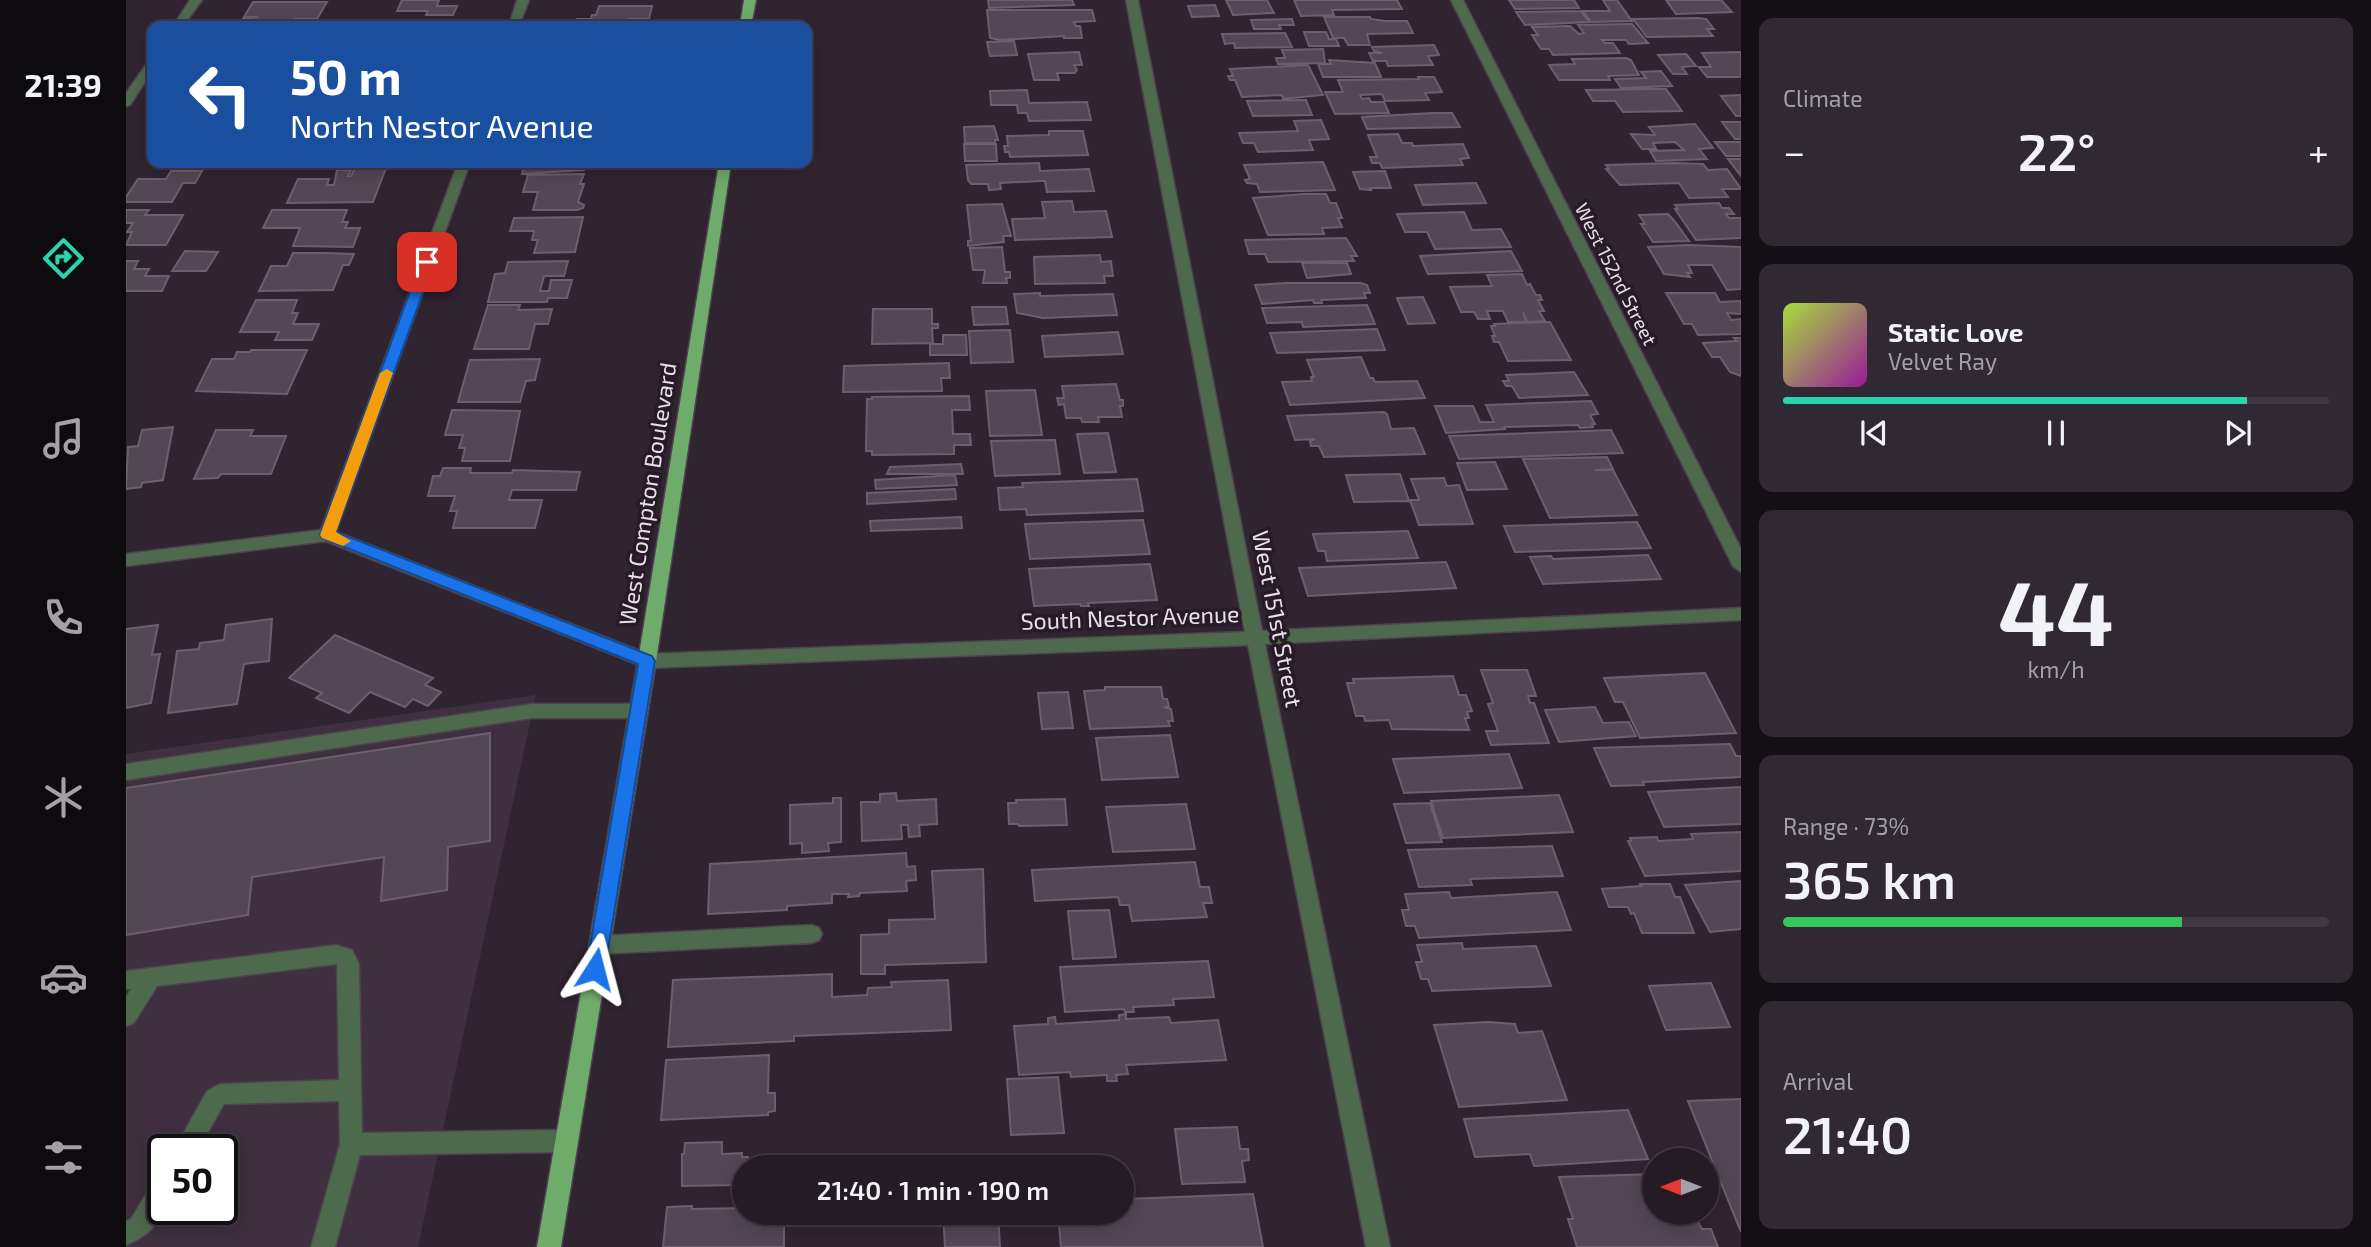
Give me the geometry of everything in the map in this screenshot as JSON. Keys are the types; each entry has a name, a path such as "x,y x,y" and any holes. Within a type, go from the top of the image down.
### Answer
{"main road":[{"path":"747,21 750,0"},
{"name":"West Compton Boulevard","path":"549,1247 647,661 724,168"}],"street":[{"path":"181,21 196,0"},
{"path":"516,21 523,0"},
{"name":"West 151st Street","path":"1132,0 1255,638 1378,1247"},
{"name":"West 152nd Street","path":"1457,0 1741,566"},
{"path":"126,102 147,71"},
{"path":"327,535 462,168"},
{"path":"126,561 327,535 647,661"},
{"name":"South Nestor Avenue","path":"647,661 1255,638 1741,614"},
{"path":"126,772 532,711 638,711"},
{"path":"599,945 812,934"},
{"path":"126,980 336,954 345,956 348,964 351,1144 323,1247"},
{"path":"126,1016 150,978"},
{"path":"194,1134 220,1094 350,1090"},
{"path":"351,1144 566,1141"},
{"path":"126,1233 139,1227 147,1214"}],"shaded area":[{"path":"536,695 418,1247 126,1247 126,754"}],"building":[{"path":"402,0 439,0 437,6 457,6 453,15 426,15 428,11 397,11"},
{"path":"988,0 1072,0 1074,5 989,8"},
{"path":"1226,0 1267,0 1274,13 1233,15"},
{"path":"1294,0 1397,0 1402,9 1332,10 1334,15 1301,16"},
{"path":"1509,0 1574,0 1579,8 1515,9"},
{"path":"1603,0 1617,0 1632,21 1591,22 1583,11 1610,11"},
{"path":"1666,0 1721,0 1732,12 1676,14"},
{"path":"253,2 327,2 317,19 242,21 258,17 244,17"},
{"path":"1215,5 1219,16 1192,17 1188,6"},
{"path":"599,6 652,6 649,19 576,21 591,19 592,15 596,15"},
{"path":"987,10 1092,10 1095,21 1074,22 1076,26 1080,26 1082,38 1064,36 999,40 990,38"},
{"path":"1581,11 1589,22 1525,25 1516,12"},
{"path":"1324,17 1370,17 1385,21 1407,21 1413,33 1367,34 1370,45 1348,45 1344,38 1333,38"},
{"path":"1292,19 1294,25 1279,25 1281,29 1254,29 1251,20"},
{"path":"1633,19 1706,19 1714,29 1707,29 1713,36 1647,37"},
{"path":"1632,24 1648,43 1629,44 1626,40 1602,40 1605,43 1613,43 1620,53 1553,55 1549,49 1541,49 1532,35 1538,35 1532,27 1570,26 1579,34 1584,33 1578,25"},
{"path":"1304,32 1326,32 1329,39 1336,39 1339,46 1309,46"},
{"path":"1285,33 1292,47 1235,48 1234,43 1225,44 1222,34"},
{"path":"1014,41 1017,55 990,56 987,42"},
{"path":"1434,45 1439,55 1428,56 1433,65 1388,66 1386,61 1373,61 1369,53 1382,53 1374,51 1372,47"},
{"path":"1323,49 1325,63 1278,64 1276,58 1285,58 1282,50"},
{"path":"1079,52 1082,65 1074,65 1077,70 1075,73 1057,73 1059,80 1034,80 1028,54"},
{"path":"1741,52 1741,77 1707,77 1699,67 1711,67 1702,53"},
{"path":"1686,54 1696,66 1682,67 1687,74 1673,74 1658,55"},
{"path":"1572,59 1631,60 1639,75 1608,76 1610,80 1559,80 1549,65 1575,64"},
{"path":"1329,60 1375,63 1381,77 1323,77 1318,64 1331,64"},
{"path":"1308,65 1323,95 1283,99 1282,95 1242,97 1235,80 1230,80 1228,76 1233,76 1230,69"},
{"path":"1661,71 1672,86 1621,88 1615,79 1646,78 1641,72"},
{"path":"1418,77 1434,77 1442,92 1425,93 1429,100 1385,101 1382,94 1360,95 1362,99 1369,98 1371,102 1384,102 1389,113 1335,114 1325,92 1343,92 1338,80 1419,79"},
{"path":"1666,89 1682,111 1623,112 1615,101 1593,101 1586,90"},
{"path":"1027,90 1029,103 1087,102 1091,120 1029,121 1027,113 1018,113 1017,105 991,105 990,91"},
{"path":"1741,95 1741,116 1736,116 1721,96"},
{"path":"1306,100 1312,115 1253,116 1247,101"},
{"path":"1452,113 1460,127 1367,129 1362,117"},
{"path":"1321,120 1329,139 1309,140 1313,150 1258,152 1254,143 1243,143 1239,133 1298,131 1294,121"},
{"path":"1722,122 1741,122 1741,139 1735,139"},
{"path":"1695,124 1713,148 1699,149 1707,159 1656,161 1650,151 1684,150 1675,142 1653,143 1656,149 1642,149 1631,134 1655,135 1649,127"},
{"path":"994,126 998,140 995,140 995,143 965,143 964,127"},
{"path":"1049,131 1083,131 1088,155 1010,157 1009,152 1005,152 1004,146 1008,146 1007,136 1049,135"},
{"path":"1398,134 1402,143 1412,143 1413,146 1463,144 1469,158 1460,159 1463,165 1382,168 1380,163 1372,163 1370,157 1377,157 1368,135"},
{"path":"1715,142 1741,142 1741,156 1726,156"},
{"path":"964,144 996,144 997,161 965,161"},
{"path":"1728,159 1741,159 1741,176"},
{"path":"1323,162 1335,190 1260,192 1257,184 1247,183 1245,180 1250,179 1244,165"},
{"path":"1039,163 1040,171 1089,169 1094,191 1047,192 1045,181 1000,183 1001,189 989,190 988,184 971,184 966,165"},
{"path":"1703,164 1708,170 1727,169 1741,189 1722,189 1728,197 1689,198 1679,183 1620,185 1606,169 1609,169 1606,165"},
{"path":"355,168 386,168 373,202 287,203 298,179 329,179 327,185 334,185 337,170 351,170 348,176 351,176"},
{"path":"524,168 585,168 584,170 522,174"},
{"path":"171,171 202,171 195,183 183,183 172,202 126,202 126,197 138,179 166,179"},
{"path":"1385,171 1391,188 1370,188 1371,190 1360,189 1353,172"},
{"path":"584,174 578,202 584,205 577,210 533,210 538,192 523,192 528,175"},
{"path":"1476,183 1486,203 1423,205 1415,185"},
{"path":"1326,194 1330,203 1336,203 1342,218 1338,218 1342,227 1322,228 1324,234 1268,235 1253,198"},
{"path":"1072,201 1074,212 1106,211 1112,237 1015,240 1012,219 1045,218 1042,202"},
{"path":"1719,203 1722,208 1729,208 1734,214 1726,214 1729,218 1741,218 1741,238 1696,240 1675,209 1678,209 1675,205"},
{"path":"1002,204 1011,236 1003,236 1004,242 968,246 968,241 971,241 967,205"},
{"path":"126,210 149,210 145,215 183,215 166,245 126,245 132,232 127,232 133,223 126,223"},
{"path":"272,210 347,210 342,222 348,222 345,228 360,228 353,247 293,246 300,228 263,228"},
{"path":"1464,212 1472,230 1501,229 1511,247 1435,249 1427,232 1405,232 1397,214"},
{"path":"1668,214 1689,241 1653,242 1641,224 1645,224 1639,215"},
{"path":"583,217 575,252 534,253 538,240 532,240 534,231 510,231 514,218"},
{"path":"1346,238 1357,256 1351,256 1354,261 1268,262 1265,254 1249,254 1245,240"},
{"path":"1002,247 1005,272 1010,272 1010,278 1006,278 1007,283 983,283 985,270 973,270 970,248"},
{"path":"1648,247 1741,247 1741,289 1727,290 1712,265 1688,265 1692,273 1687,273 1690,277 1664,274"},
{"path":"185,251 218,252 206,271 172,271"},
{"path":"1511,251 1522,271 1428,274 1420,256"},
{"path":"293,253 354,254 349,265 343,265 333,290 259,291 271,266 287,266"},
{"path":"1100,255 1101,262 1111,261 1113,276 1104,276 1105,283 1035,284 1034,257"},
{"path":"126,261 138,261 134,269 149,269 145,276 169,276 162,291 126,291"},
{"path":"568,261 564,276 544,276 540,291 549,291 551,280 572,280 567,298 548,298 547,302 488,302 495,274 505,273 508,262"},
{"path":"1302,263 1347,263 1351,274 1307,278"},
{"path":"1522,274 1527,285 1530,284 1536,295 1540,295 1542,300 1538,300 1544,311 1539,311 1545,321 1527,322 1523,312 1526,322 1508,322 1503,311 1487,311 1490,319 1478,319 1474,312 1461,312 1450,287 1492,286 1487,275"},
{"path":"1361,283 1367,285 1370,293 1364,293 1366,298 1321,300 1322,303 1314,303 1313,300 1262,304 1255,285"},
{"path":"1040,293 1040,296 1113,294 1117,315 1043,318 1017,313 1014,294"},
{"path":"1666,293 1715,293 1720,302 1741,301 1741,314 1727,313 1731,320 1741,319 1741,334 1698,335 1692,324 1684,324"},
{"path":"1423,297 1435,323 1408,324 1397,298"},
{"path":"256,300 297,300 292,313 298,313 293,324 319,324 312,340 275,340 279,332 240,332"},
{"path":"488,305 520,305 518,310 552,309 548,324 535,324 529,349 474,349"},
{"path":"1367,305 1375,324 1303,327 1302,322 1267,323 1262,308"},
{"path":"972,307 1006,307 1008,324 974,325"},
{"path":"873,309 932,309 932,324 938,324 938,328 932,328 933,343 872,344"},
{"path":"1550,322 1571,360 1508,361 1499,342 1494,342 1492,336 1495,336 1491,326 1495,326 1494,324"},
{"path":"1377,329 1385,350 1277,353 1270,333"},
{"path":"1010,330 1013,362 971,363 969,331"},
{"path":"1118,332 1123,354 1045,357 1042,336"},
{"path":"943,335 966,335 967,355 930,355 930,344 943,344"},
{"path":"1734,338 1741,338 1741,376 1730,372 1720,357 1712,357 1703,343 1737,341"},
{"path":"307,350 287,394 196,391 212,359 234,359 237,352"},
{"path":"1361,357 1370,378 1375,382 1417,381 1425,398 1290,405 1282,382 1312,381 1311,377 1314,377 1307,360"},
{"path":"540,359 535,380 526,381 520,402 458,402 470,360"},
{"path":"949,363 950,378 941,378 942,391 843,392 844,366"},
{"path":"1574,372 1588,395 1519,398 1512,386 1506,386 1503,381 1509,381 1506,375"},
{"path":"1116,384 1120,400 1123,400 1123,406 1120,406 1122,417 1098,417 1099,422 1082,422 1081,418 1066,418 1064,404 1059,405 1057,398 1064,398 1062,386"},
{"path":"1035,390 1042,435 990,436 986,391"},
{"path":"969,396 970,410 952,410 953,434 970,434 971,445 954,445 954,454 872,455 872,451 866,451 867,399"},
{"path":"1591,401 1598,414 1590,415 1595,424 1592,424 1593,427 1504,427 1505,429 1446,433 1435,406 1473,406 1480,422 1494,422 1486,405"},
{"path":"452,410 520,411 510,461 462,461 465,448 459,448 463,435 445,435"},
{"path":"1384,412 1391,429 1414,428 1425,454 1324,457 1319,446 1311,446 1310,441 1315,439 1295,440 1287,416"},
{"path":"173,427 163,480 126,489 128,447 138,446 142,430"},
{"path":"216,430 253,430 250,436 286,436 271,474 221,474 218,478 194,479"},
{"path":"1611,430 1623,453 1459,459 1449,436"},
{"path":"1108,433 1116,472 1084,473 1077,434"},
{"path":"1055,440 1060,474 995,476 991,441"},
{"path":"1607,457 1613,469 1595,470 1613,470 1637,515 1550,518 1523,459"},
{"path":"1495,462 1507,489 1467,490 1457,463"},
{"path":"961,464 963,474 887,474 890,467"},
{"path":"443,468 471,468 470,473 512,473 513,470 580,472 576,490 512,490 509,500 542,500 535,528 453,528 457,511 450,511 455,496 428,496 433,476 440,476"},
{"path":"1400,474 1409,501 1354,502 1346,475"},
{"path":"955,475 957,485 876,489 875,480"},
{"path":"1444,478 1447,486 1459,485 1473,524 1419,525 1410,500 1419,500 1411,479"},
{"path":"1137,479 1143,511 1027,515 1026,509 1000,510 998,488 1023,487 1022,483"},
{"path":"955,489 956,499 867,504 867,493"},
{"path":"961,517 962,528 871,531 870,521"},
{"path":"1143,520 1150,554 1030,559 1025,524"},
{"path":"1637,522 1651,548 1515,552 1504,526"},
{"path":"1408,531 1418,558 1327,561 1325,551 1318,551 1313,534"},
{"path":"1648,555 1661,579 1543,584 1530,557 1551,556 1553,559"},
{"path":"1446,562 1456,588 1308,596 1299,568"},
{"path":"1150,564 1157,600 1088,603 1089,606 1034,606 1029,569"},
{"path":"272,619 269,661 244,664 237,704 168,713 177,651 199,649 200,643 224,640 226,625"},
{"path":"158,625 152,655 160,654 151,703 126,708 126,629"},
{"path":"335,635 433,678 425,685 441,692 428,706 413,699 405,707 370,692 349,713 316,698 322,693 289,678"},
{"path":"1481,670 1527,670 1536,696 1528,696 1530,703 1534,703 1549,743 1491,745 1486,731 1498,731 1488,704 1493,703"},
{"path":"1705,673 1736,733 1640,738 1623,702 1615,702 1604,678"},
{"path":"1453,676 1459,695 1466,695 1472,711 1467,712 1469,718 1465,718 1469,730 1392,729 1389,720 1365,721 1364,716 1356,716 1347,683 1354,683 1353,679"},
{"path":"1105,687 1161,687 1163,699 1167,699 1169,707 1164,707 1171,709 1173,721 1168,721 1170,726 1090,729 1084,691 1105,690"},
{"path":"1068,692 1073,728 1042,729 1038,693"},
{"path":"1595,707 1603,723 1629,722 1636,736 1559,742 1545,710"},
{"path":"490,733 490,841 448,847 447,890 381,901 384,857 252,877 248,915 126,935 126,788"},
{"path":"1170,735 1178,777 1102,780 1096,738"},
{"path":"1730,744 1736,756 1741,756 1741,777 1611,786 1594,748"},
{"path":"1509,754 1522,788 1404,793 1393,759"},
{"path":"1741,787 1741,824 1664,827 1648,792"},
{"path":"896,793 897,801 936,799 937,824 919,825 920,836 909,837 908,825 901,825 902,839 862,841 861,802 880,802 880,794"},
{"path":"1559,795 1573,832 1443,838 1431,801"},
{"path":"833,798 841,798 841,842 828,843 829,851 802,853 802,843 790,844 790,805 833,803"},
{"path":"1065,799 1067,825 1009,824 1008,803 1016,803 1016,800"},
{"path":"1430,803 1442,842 1406,843 1394,804"},
{"path":"1186,804 1195,849 1113,852 1106,807"},
{"path":"1741,832 1741,871 1645,876 1628,841 1631,841 1630,838 1657,837 1658,841 1693,839 1691,834"},
{"path":"1552,846 1563,876 1470,879 1472,885 1419,887 1408,850"},
{"path":"906,853 907,867 915,866 916,880 906,881 907,891 860,893 859,896 848,897 849,894 832,894 832,903 787,906 787,910 708,914 710,864"},
{"path":"1195,862 1200,887 1209,887 1212,903 1203,903 1207,917 1132,921 1129,905 1120,905 1118,897 1035,901 1032,870"},
{"path":"983,869 986,962 885,965 885,974 861,974 861,935 889,934 889,920 935,919 932,871"},
{"path":"1741,881 1741,929 1710,932 1685,885"},
{"path":"1640,884 1670,884 1675,897 1680,897 1694,933 1642,933 1634,913 1631,914 1628,907 1609,907 1602,889 1641,886"},
{"path":"1449,892 1451,898 1557,892 1571,930 1419,938 1415,926 1406,926 1402,910 1409,910 1405,894"},
{"path":"1109,910 1116,957 1073,959 1068,911"},
{"path":"1462,943 1463,949 1536,946 1551,986 1432,991 1428,979 1421,979 1416,962 1422,962 1417,945"},
{"path":"1208,961 1214,997 1173,999 1174,1005 1133,1007 1134,1012 1125,1012 1124,1009 1065,1012 1060,967"},
{"path":"832,974 832,997 867,995 868,988 892,987 891,982 948,980 951,1030 794,1036 794,1041 668,1047 673,980"},
{"path":"1711,983 1730,1027 1666,1030 1649,986"},
{"path":"1126,1014 1126,1019 1169,1017 1171,1023 1218,1020 1226,1060 1126,1065 1128,1074 1116,1075 1117,1081 1107,1081 1107,1075 1071,1077 1070,1072 1019,1075 1014,1026 1048,1024 1048,1018 1055,1017 1056,1024 1119,1020 1119,1015"},
{"path":"1488,1022 1515,1024 1518,1033 1542,1031 1567,1100 1459,1107 1434,1025"},
{"path":"769,1055 768,1093 775,1093 775,1111 768,1112 768,1115 661,1120 666,1060"},
{"path":"1058,1077 1064,1133 1011,1135 1007,1079"},
{"path":"1741,1099 1741,1232 1719,1178 1719,1148 1707,1148 1688,1101"},
{"path":"1628,1110 1644,1148 1642,1159 1534,1166 1530,1154 1475,1157 1464,1119"},
{"path":"1237,1127 1240,1149 1248,1149 1249,1160 1242,1161 1245,1182 1182,1184 1175,1129"},
{"path":"722,1142 722,1154 742,1153 732,1155 732,1185 682,1186 682,1154 685,1143"},
{"path":"1642,1174 1642,1225 1700,1225 1702,1229 1711,1229 1718,1247 1577,1247 1568,1219 1573,1219 1559,1177"},
{"path":"1253,1194 1263,1247 1061,1247 1059,1225 1134,1225 1134,1199"},
{"path":"667,1207 732,1208 732,1225 784,1225 784,1247 663,1247"},
{"path":"944,1225 999,1225 1000,1247 945,1247"}],"slow traffic":[{"path":"343,541 327,535 387,373"}],"route":[{"path":"427,262 327,535 647,661 595,969"}]}
